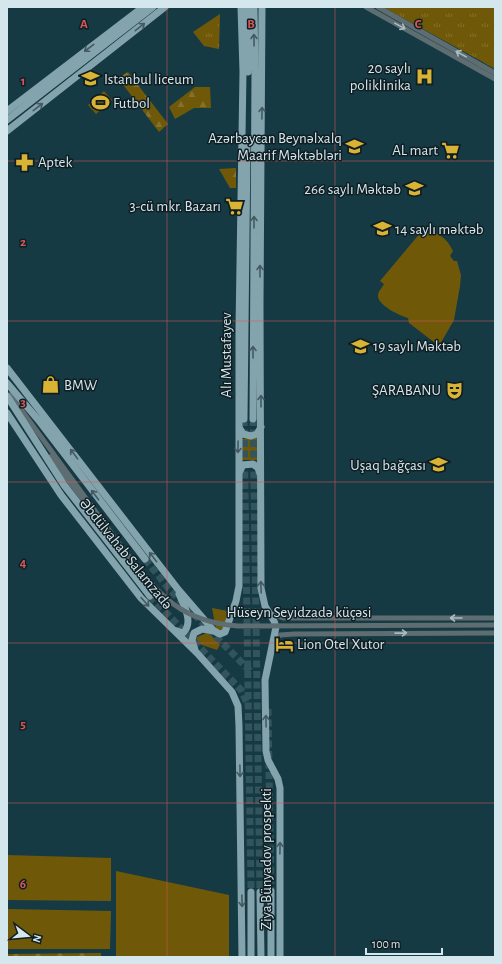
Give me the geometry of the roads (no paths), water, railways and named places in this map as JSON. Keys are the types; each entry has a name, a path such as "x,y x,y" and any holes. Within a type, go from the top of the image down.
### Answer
{"main road":[{"path":"7,111 143,7"},
{"path":"7,120 153,7"},
{"path":"7,131 165,7"},
{"name":"Alı Mustafayev","path":"241,7 243,72 241,422"},
{"path":"247,7 251,72"},
{"path":"251,72 254,7"},
{"path":"262,7 261,588 264,604 276,627 272,648"},
{"path":"242,20 247,9 257,10 262,18"},
{"name":"Alı Mustafayev","path":"251,72 253,419"},
{"name":"Alı Mustafayev","path":"214,631 222,634 227,630 238,592 238,480 251,72"},
{"path":"15,114 29,94"},
{"name":"Əbdülvahab Salamzadə","path":"7,368 177,588"},
{"name":"Əbdülvahab Salamzadə","path":"7,383 40,422 145,559"},
{"name":"Əbdülvahab Salamzadə","path":"7,396 15,406 51,466 150,596"},
{"name":"Əbdülvahab Salamzadə","path":"7,413 49,476 141,598 197,654 232,692 237,701"},
{"path":"241,422 243,434 251,436 257,434 261,425"},
{"path":"17,426 51,466"},
{"path":"27,428 49,476"},
{"path":"238,480 242,467 247,464 253,464 258,468 260,478"},
{"path":"173,629 183,633 188,624 185,608 177,588"},
{"path":"177,588 214,631"},
{"path":"197,654 192,643 194,633 202,629 214,631"},
{"name":"Ziya Bünyadov prospekti","path":"272,648 266,674 265,691 267,756 278,779 280,788 280,957"},
{"name":"Ziya Bünyadov prospekti","path":"237,701 239,732 242,957"},
{"name":"Ziya Bünyadov prospekti","path":"271,891 272,957"},
{"name":"Ziya Bünyadov prospekti","path":"251,892 251,957"},
{"name":"Ziya Bünyadov prospekti","path":"260,892 261,957"}],"street":[{"path":"366,7 377,9 495,73"},
{"path":"377,9 495,79"},
{"path":"7,383 20,408 99,518"},
{"path":"15,406 72,487 99,518"},
{"name":"Hüseyn Seyidzadə küçəsi","path":"99,518 156,590 167,600 190,615 215,623 238,626 495,625"},
{"path":"268,612 278,617 303,618 495,618"},
{"path":"348,617 341,618 337,625 340,631 349,633"},
{"path":"272,648 278,636 300,633 302,630 303,618"},
{"path":"294,634 495,633"}],"tunnel":[{"path":"244,419 251,892"},
{"path":"253,419 260,892"},
{"path":"145,559 169,589 250,671"},
{"path":"150,596 241,690 247,703"},
{"path":"268,709 271,891"}],"place":[{"name":"20 saylı poliklinika","path":"424,77"},
{"name":"Istanbul liceum","path":"91,79"},
{"name":"Futbol","path":"100,103"},
{"name":"Azərbaycan Beynəlxalq Maarif Məktəbləri","path":"355,147"},
{"name":"AL mart","path":"451,150"},
{"name":"Aptek","path":"25,162"},
{"name":"266 saylı Məktəb","path":"414,189"},
{"name":"3-cü mkr. Bazarı","path":"234,206"},
{"name":"14 saylı məktəb","path":"382,229"},
{"name":"19 saylı Məktəb","path":"360,346"},
{"name":"BMW","path":"51,385"},
{"name":"ŞARABANU","path":"454,390"},
{"name":"Uşaq bağçası","path":"439,465"},
{"name":"Lion Otel Xutor","path":"284,644"}]}
